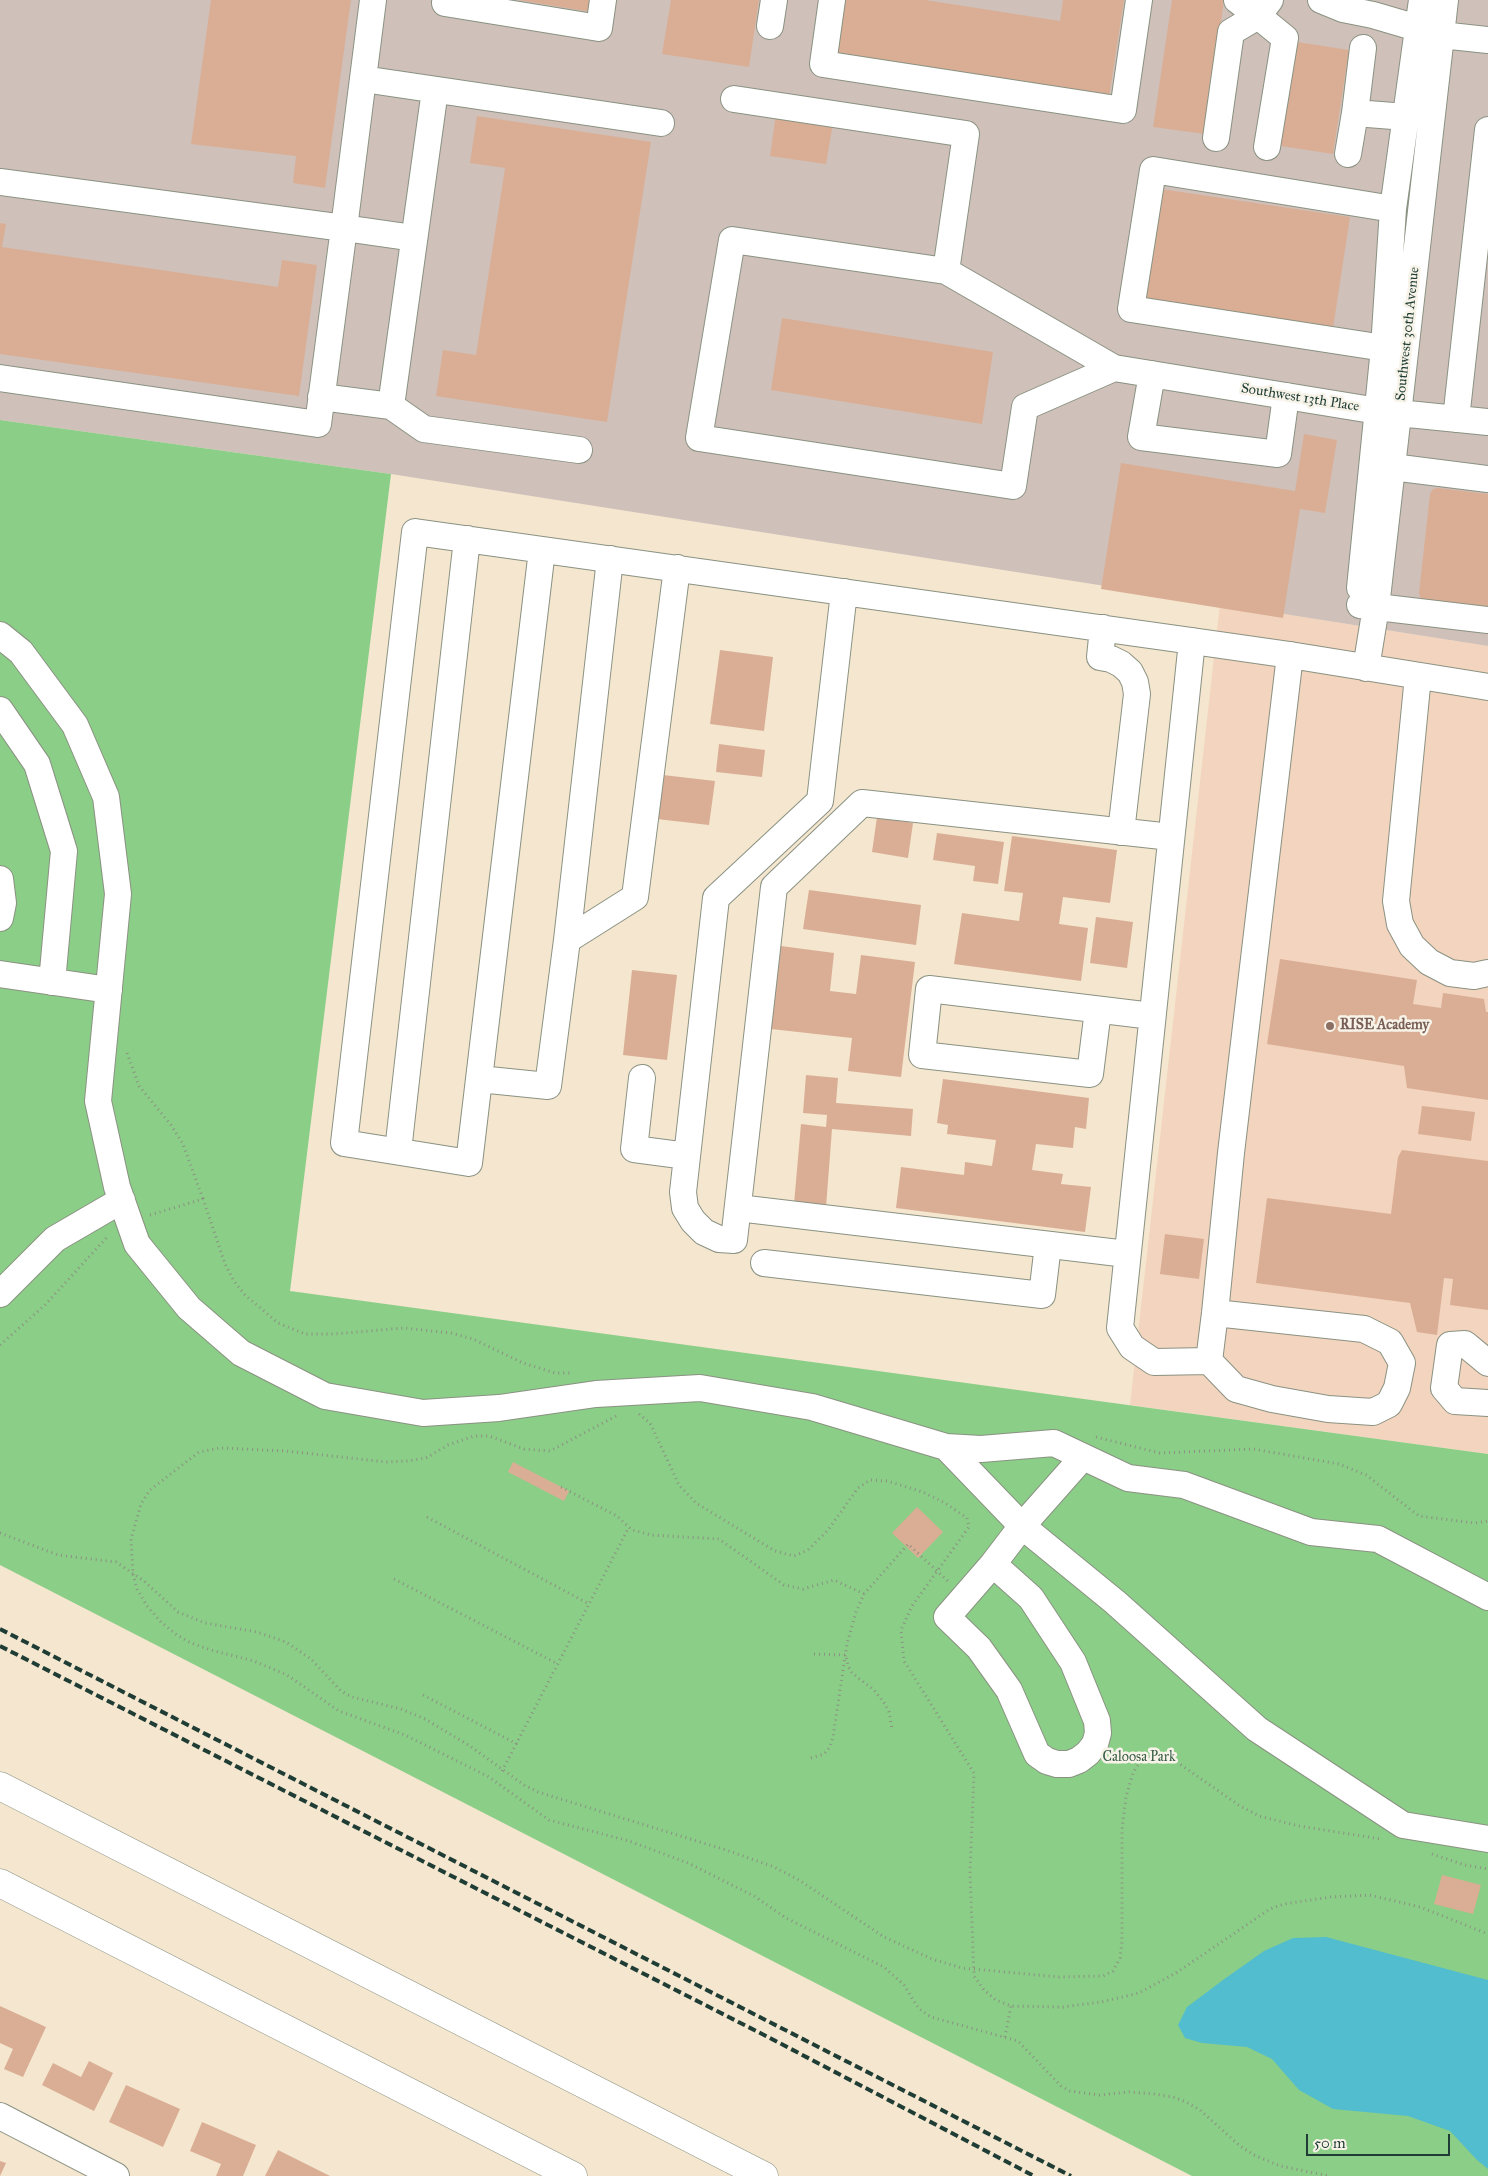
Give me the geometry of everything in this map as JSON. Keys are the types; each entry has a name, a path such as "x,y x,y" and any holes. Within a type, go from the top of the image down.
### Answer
{"highway":[{"path":"0,1786 764,2176"},
{"path":"0,1883 573,2176"}],"street":[{"path":"0,378 318,424 373,0"},
{"path":"446,0 445,3 599,28 603,0"},
{"path":"770,26 774,0"},
{"path":"832,0 823,64 1123,110 1139,0"},
{"path":"1237,0 1264,8 1285,38 1267,147"},
{"path":"1321,0 1343,9 1373,14 1430,32 1488,40"},
{"name":"Southwest 30th Avenue","path":"1367,606 1430,32 1422,0"},
{"name":"Southwest 30th Avenue","path":"1358,667 1392,467 1384,348 1393,209 1406,117 1430,32 1445,0"},
{"path":"1216,138 1231,32 1264,8"},
{"path":"1348,154 1363,48"},
{"path":"363,79 661,123"},
{"path":"391,406 434,90"},
{"path":"734,99 966,134 946,271"},
{"path":"1355,113 1406,117"},
{"path":"1456,418 1488,130"},
{"path":"1384,348 1131,310 1153,170 1393,209"},
{"path":"0,182 414,238"},
{"path":"732,240 946,271 1114,368 1026,406 1013,486 699,438 732,240"},
{"name":"Southwest 13th Place","path":"1114,368 1388,412 1488,422"},
{"path":"1152,374 1141,437 1278,454 1286,396"},
{"path":"321,397 391,406 424,429 579,450"},
{"path":"1392,467 1488,479"},
{"path":"542,550 469,1163 344,1143 415,532 1192,640 1488,687"},
{"path":"398,1151 467,539"},
{"path":"479,1079 548,1086 567,940 610,559"},
{"path":"567,940 635,897 677,568"},
{"path":"844,592 820,801 716,898 682,1192 685,1208 693,1222 704,1232 718,1239 734,1240 774,887 862,804 1171,837"},
{"path":"1367,606 1488,620"},
{"path":"1103,628 1100,657 1111,659 1126,668 1135,682 1137,694 1121,832"},
{"path":"0,635 21,652 75,725 106,797 118,894 98,1101 122,1200 137,1244 190,1308 241,1354 326,1396 423,1413 499,1408 596,1394 700,1388 812,1406 946,1448 981,1449 1054,1444 1128,1478 1184,1485 1311,1532 1378,1540 1488,1597"},
{"path":"1192,640 1120,1328 1132,1348 1154,1362 1209,1361 1236,1389 1272,1399 1328,1409 1373,1412 1389,1404 1397,1388 1402,1363 1390,1342 1364,1329 1215,1313"},
{"path":"1209,1361 1231,1153 1290,655"},
{"path":"1418,676 1396,900 1400,924 1412,946 1429,962 1450,973 1474,976 1488,974"},
{"path":"0,710 36,764 64,851 52,982"},
{"path":"0,879 3,903 0,918"},
{"path":"0,974 109,990"},
{"path":"1098,1010 1090,1074 922,1055 929,989 1152,1016"},
{"path":"642,1078 634,1148 686,1156"},
{"path":"0,1294 55,1239 122,1200"},
{"path":"738,1208 1128,1254"},
{"path":"764,1263 1042,1295 1048,1245"},
{"path":"1488,1363 1465,1344 1450,1346 1444,1388 1455,1401 1488,1403"},
{"path":"946,1448 1022,1526 1115,1602 1256,1729 1403,1825 1488,1839"},
{"path":"993,1564 1030,1598 1073,1662 1097,1721 1098,1733 1095,1744 1080,1760 1069,1764 1057,1764 1046,1761 1037,1754 1009,1690 979,1648 947,1617 993,1564 1022,1526 1083,1457"},
{"path":"0,2116 116,2176"}],"path":[{"path":"126,1051 139,1086 171,1125 183,1144 203,1200"},
{"path":"0,1345 45,1305 108,1236 114,1232"},
{"path":"621,1413 550,1450 524,1449 489,1436 474,1436 448,1445 426,1458 408,1461 386,1462 286,1451 220,1448 200,1452 150,1490 141,1504 131,1539 133,1574 137,1589 147,1606 161,1622 191,1643 254,1661 287,1675 339,1710 405,1735 489,1777 549,1820 629,1842 688,1863 754,1896 786,1918 884,1967 904,1985 919,2009 931,2017 1018,2041 1061,2086 1070,2091 1099,2095 1129,2092 1172,2097 1200,2110 1240,2146 1254,2155 1280,2166 1330,2176"},
{"path":"638,1414 650,1423 679,1485 696,1503 775,1551 794,1556 808,1550 828,1530 858,1488 870,1480 900,1484 923,1492 945,1503 967,1518 969,1527 912,1606 900,1630 904,1661 974,1773 970,1872 974,1976 984,1990 996,2000 1011,2006 1062,2007 1101,2002 1138,1993 1176,1973 1270,1910 1284,1904 1331,1897 1369,1895 1394,1900 1420,1907 1488,1934"},
{"path":"561,1487 617,1516 632,1530 651,1535 719,1539 778,1582 792,1588 809,1588 834,1580 864,1594"},
{"path":"427,1517 589,1604"},
{"path":"502,1771 629,1527"},
{"path":"0,1533 58,1554 116,1562 184,1615 205,1623 257,1632 286,1642 311,1659 342,1691 352,1697 402,1709 425,1719 470,1746 502,1771 538,1792 726,1850 774,1867 799,1880 855,1919 907,1949 932,1959 974,1970 1059,1977 1102,1976 1113,1971 1120,1958 1122,1942 1122,1829 1126,1797 1129,1784 1138,1765 1145,1758 1155,1753 1174,1760 1240,1806 1259,1816 1299,1826 1389,1841"},
{"path":"811,1758 824,1754 831,1742 851,1630 864,1594 908,1544 964,1597"},
{"path":"394,1579 558,1664"},
{"path":"814,1654 846,1655"},
{"path":"846,1655 848,1666 852,1673 874,1690 885,1704 889,1712 892,1729"},
{"path":"423,1695 516,1744"},
{"path":"1424,1851 1465,1865 1488,1870"},
{"path":"1005,2038 1011,2006"}],"shaded area":[{"path":"0,0 1488,0 1488,646 391,474 0,420"},
{"name":"RISE Academy","path":"1220,604 1488,646 1488,1454 1130,1405"}],"green space":[{"name":"Caloosa Park","path":"0,420 391,474 290,1291 1488,1454 1488,2176 1192,2176 0,1565"}],"water":[{"path":"1326,1937 1488,1980 1488,2169 1450,2131 1408,2116 1333,2109 1299,2090 1272,2059 1247,2047 1202,2043 1185,2038 1178,2025 1187,2007 1223,1980 1264,1951 1293,1938"}],"building":[{"path":"211,0 351,0 325,188 293,183 296,156 191,144"},
{"path":"518,0 593,0 591,12"},
{"path":"671,0 759,0 749,67 662,54"},
{"path":"845,0 925,0 1060,21 1063,0 1124,0 1109,97 836,54"},
{"path":"1172,0 1224,0 1205,134 1153,127"},
{"path":"1297,42 1349,50 1333,154 1281,146"},
{"path":"776,114 833,123 826,164 770,156"},
{"path":"477,116 651,142 607,422 436,396 443,350 476,355 505,168 470,163"},
{"path":"1161,189 1350,217 1333,328 1144,299"},
{"path":"0,223 6,224 2,247 278,287 282,260 317,265 299,396 0,354"},
{"path":"782,318 993,352 982,424 771,390"},
{"path":"1304,434 1337,440 1325,513 1300,509 1283,618 1101,589 1121,463 1295,491"},
{"path":"1433,489 1488,494 1488,607 1421,599 1419,593 1430,494"},
{"path":"720,650 773,657 764,731 710,724"},
{"path":"719,744 765,750 762,777 716,772"},
{"path":"663,775 715,781 709,825 657,819"},
{"path":"877,817 913,823 908,858 872,852"},
{"path":"937,833 1004,842 998,884 973,881 975,866 933,860"},
{"path":"1012,836 1117,850 1110,903 1063,897 1059,924 1088,928 1081,981 954,964 962,913 1019,921 1023,893 1004,891"},
{"path":"809,890 921,905 916,945 803,929"},
{"path":"1096,917 1133,922 1127,968 1090,963"},
{"path":"781,946 834,953 830,991 856,994 861,955 915,962 901,1077 848,1071 852,1038 771,1029"},
{"path":"1280,959 1417,980 1413,1004 1441,1008 1443,993 1484,999 1486,1012 1488,1012 1488,1100 1407,1088 1404,1066 1267,1044"},
{"path":"632,970 677,975 667,1060 623,1055"},
{"path":"806,1075 838,1078 836,1103 913,1109 911,1136 832,1129 826,1207 794,1204 801,1124 826,1127 827,1115 803,1113"},
{"path":"943,1079 1089,1098 1086,1129 1075,1127 1073,1148 1036,1144 1032,1170 1063,1174 1061,1184 1091,1187 1085,1232 896,1208 901,1167 964,1175 965,1162 992,1166 996,1140 947,1134 948,1125 937,1123"},
{"path":"1422,1106 1475,1112 1471,1141 1418,1134"},
{"path":"1402,1150 1488,1161 1488,1310 1450,1305 1453,1279 1444,1278 1437,1335 1417,1332 1410,1303 1256,1283 1267,1198 1391,1214 1398,1157"},
{"path":"1165,1234 1204,1239 1199,1279 1160,1274"},
{"path":"513,1462 569,1491 564,1501 508,1472"},
{"path":"917,1507 943,1532 918,1558 892,1533"},
{"path":"1442,1875 1481,1885 1473,1914 1434,1904"},
{"path":"0,2006 46,2027 23,2077 4,2069 13,2049 0,2043"},
{"path":"89,2061 113,2073 94,2111 42,2085 53,2063 81,2077"},
{"path":"126,2085 180,2109 163,2147 109,2122"},
{"path":"202,2122 256,2145 243,2176 216,2176 221,2164 190,2151"},
{"path":"278,2150 330,2176 265,2176"},
{"path":"0,2161 6,2163 0,2176"}],"railway":[{"path":"0,1629 1071,2176"},
{"path":"0,1646 768,2037 1034,2176"}],"place":[{"name":"RISE Academy","path":"1330,1026"}]}
